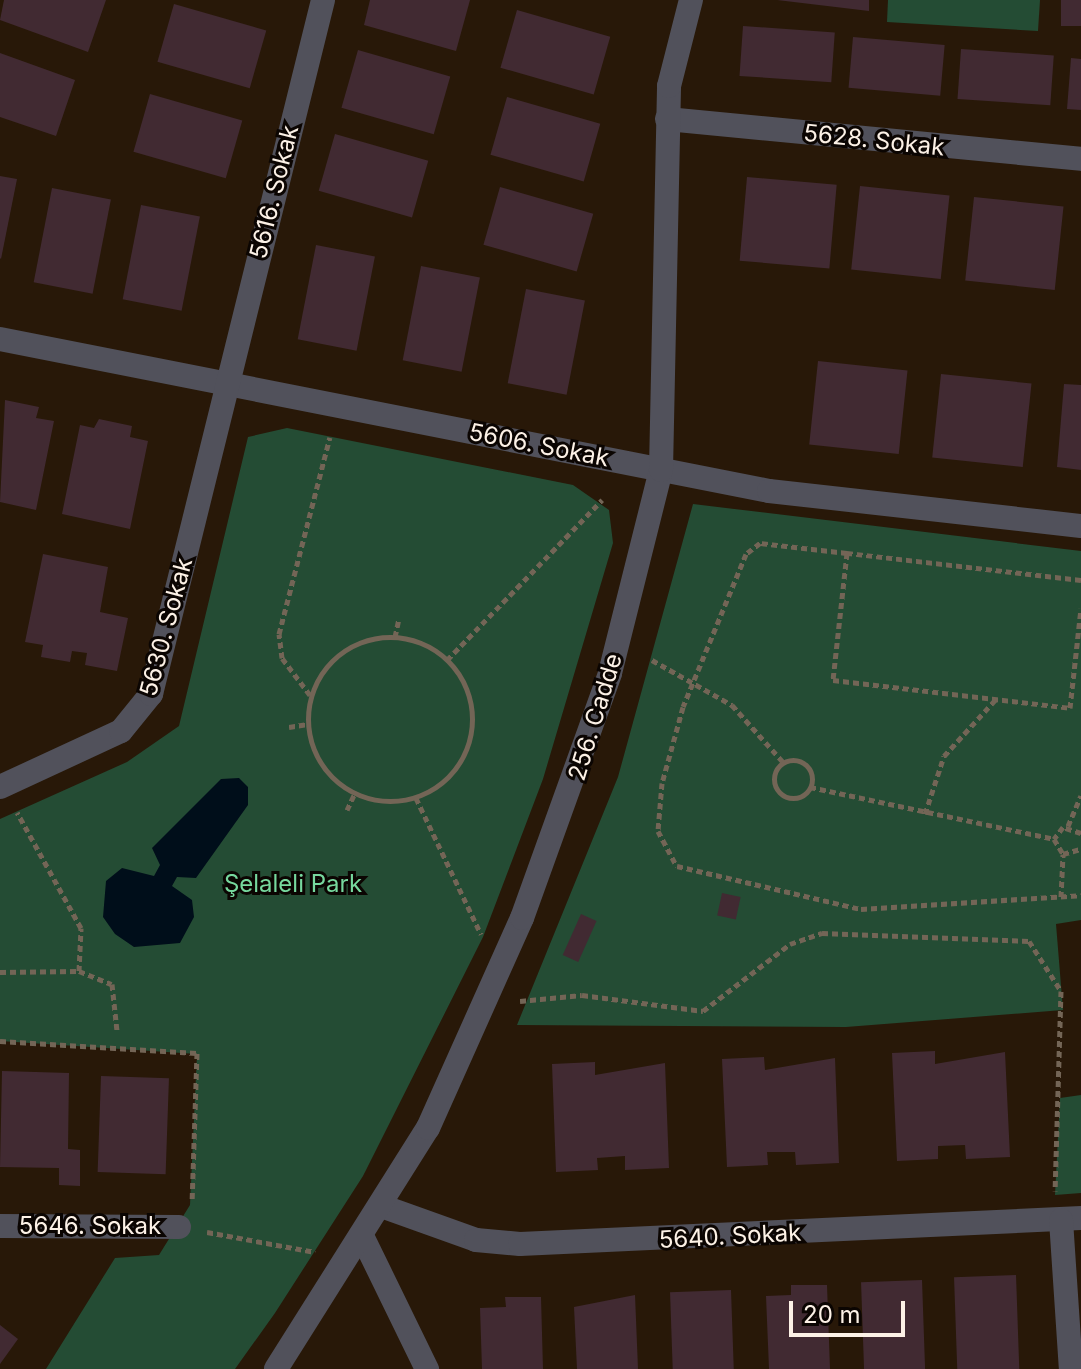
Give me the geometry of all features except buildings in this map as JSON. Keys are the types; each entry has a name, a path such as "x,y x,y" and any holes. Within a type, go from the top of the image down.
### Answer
{"street":[{"name":"5616. Sokak","path":"225,383 323,0"},
{"name":"256. Cadde","path":"276,1369 384,1207 485,1006 573,790 661,470 667,119 671,64 691,0"},
{"name":"5628. Sokak","path":"667,119 1081,159"},
{"name":"5606. Sokak","path":"0,339 827,501 1081,526"},
{"name":"5630. Sokak","path":"0,787 121,731 144,708 225,383"},
{"name":"5640. Sokak","path":"384,1207 476,1240 520,1244 1066,1219"},
{"path":"1066,1219 1071,1369"},
{"name":"5646. Sokak","path":"0,1226 179,1227"},
{"path":"364,1240 427,1369"}],"path":[{"path":"311,695 282,658 279,634 330,437"},
{"path":"447,660 602,500"},
{"path":"1081,580 760,543 749,548 692,683 656,822 682,872 875,910 1081,895"},
{"path":"847,553 833,680 1070,708 1078,671 1081,609"},
{"path":"395,637 399,618"},
{"path":"395,637 426,644 447,660 468,696 470,738 450,774 416,798 388,802 355,793 319,763 308,724 311,695 328,663 349,647 395,637"},
{"path":"652,660 732,705 784,763 807,766 810,787"},
{"path":"925,814 944,756 996,699"},
{"path":"289,727 308,724"},
{"path":"784,763 775,777 780,792 797,797 810,787"},
{"path":"810,787 925,814 1054,839 1063,854 1061,897"},
{"path":"347,810 355,793"},
{"path":"1054,839 1068,826 1081,796"},
{"path":"416,798 483,937"},
{"path":"17,811 81,928 79,971"},
{"path":"1068,826 1081,833"},
{"path":"1063,854 1081,849"},
{"path":"485,1006 582,995 703,1011 790,944 822,933 1029,941 1061,991 1066,1219"},
{"path":"0,972 79,971 112,984 117,1031"},
{"path":"0,1041 197,1053 193,1197 179,1227 316,1252"}],"green space":[{"path":"888,0 1040,0 1038,31 887,22"},
{"name":"Şelaleli Park","path":"287,428 573,485 609,510 613,543 543,779 483,937 363,1176 275,1313 235,1369 46,1369 115,1258 159,1255 190,1205 197,1054 0,1041 0,819 127,762 179,726 248,437"},
{"path":"693,504 1081,551 1081,920 1056,924 1063,1010 846,1027 517,1025 618,777"},
{"path":"1081,1095 1081,1193 1055,1195 1060,1098"}],"water":[{"path":"239,778 248,787 248,805 196,878 177,877 172,886 192,900 194,917 180,943 134,947 115,934 103,917 106,881 122,868 154,876 160,865 152,848 221,779"}]}
